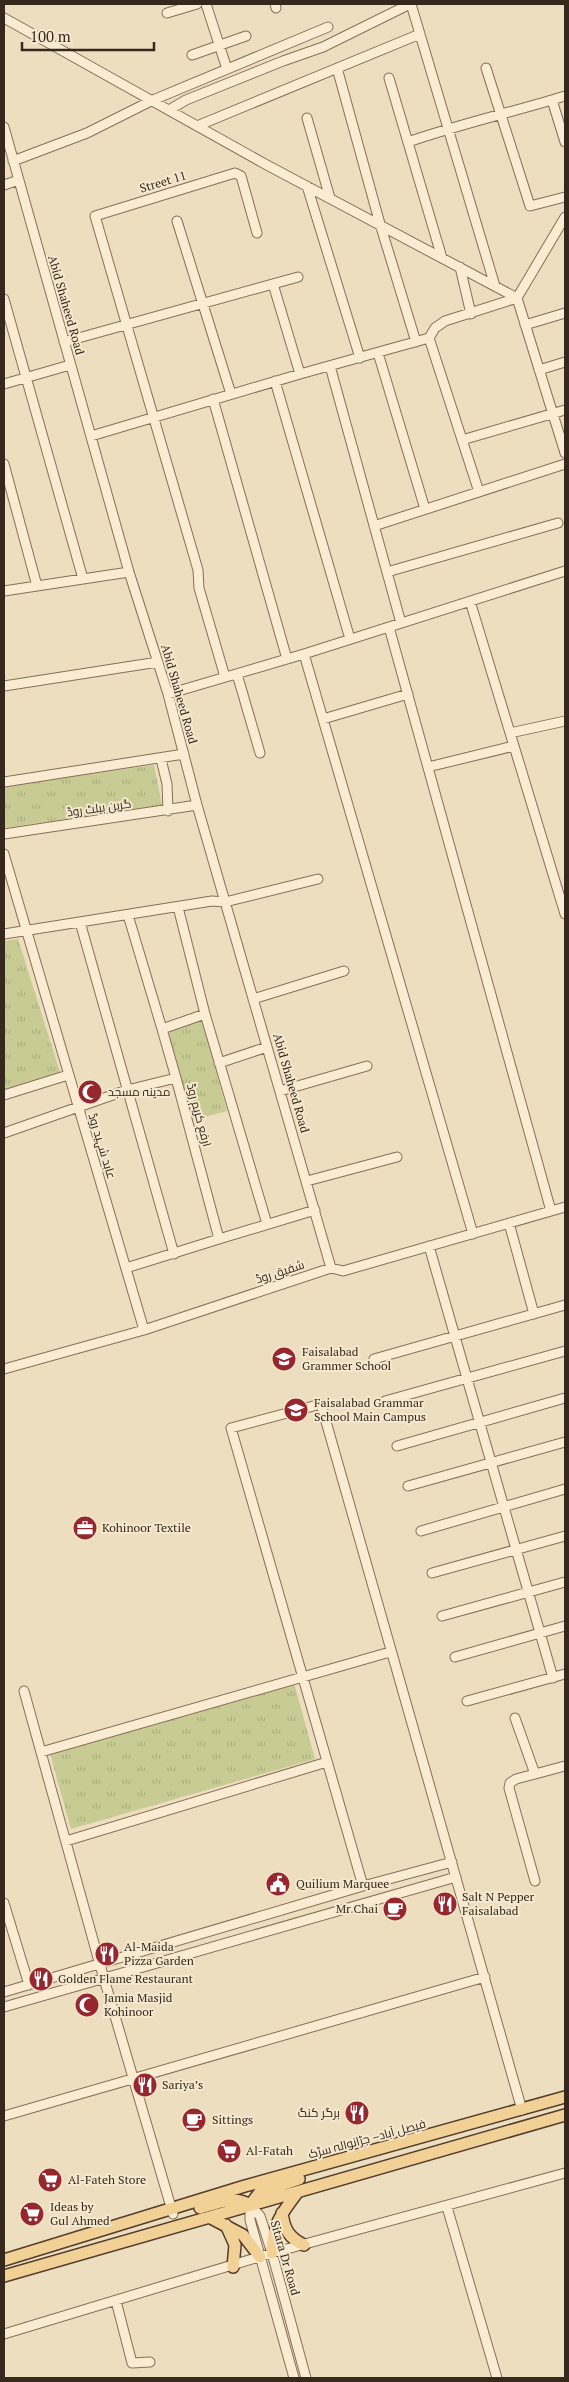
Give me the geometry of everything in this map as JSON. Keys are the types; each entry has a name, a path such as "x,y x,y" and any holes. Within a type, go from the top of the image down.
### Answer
{"main road":[{"name":"فیصل آباد– جڑانوالہ سڑک","path":"4,2260 153,2215 172,2212 245,2186 373,2152 565,2097"},
{"path":"4,2276 565,2115"},
{"path":"250,2204 260,2192 337,2168 373,2152"},
{"path":"272,2253 273,2232 282,2213 297,2192"},
{"path":"172,2212 233,2199 243,2200 250,2204"},
{"path":"282,2213 286,2231 291,2237 304,2245"},
{"path":"209,2217 226,2225 247,2239 260,2257"},
{"path":"226,2225 235,2245 232,2267"}],"street":[{"path":"167,13 197,4"},
{"path":"206,4 227,69"},
{"path":"169,110 186,100 282,61 323,47 410,4 495,286"},
{"path":"4,18 197,126 516,298 565,454"},
{"path":"13,161 88,132 153,100 328,27"},
{"path":"197,126 420,34"},
{"path":"192,55 246,36"},
{"path":"337,68 380,224 416,342"},
{"path":"486,68 530,206 565,197"},
{"path":"389,78 442,258"},
{"path":"408,142 448,128 501,116 565,96"},
{"path":"552,100 565,142"},
{"path":"306,118 330,198"},
{"name":"Abid Shaheed Road","path":"4,132 129,572 168,694 197,805 331,1268"},
{"name":"Street 11","path":"126,325 94,216 235,173 241,176 257,233"},
{"path":"4,185 19,180"},
{"path":"307,186 360,358"},
{"path":"91,436 212,399 429,338 435,328 445,321 516,298 565,217"},
{"path":"177,221 230,394"},
{"path":"460,267 471,314"},
{"path":"64,342 298,277"},
{"path":"273,284 300,374"},
{"path":"4,299 83,579"},
{"path":"525,325 565,314"},
{"path":"126,325 198,570 199,588 225,677"},
{"path":"429,338 478,492"},
{"path":"378,353 425,509"},
{"path":"539,370 565,362"},
{"path":"4,384 70,365"},
{"path":"330,366 401,623"},
{"path":"275,381 350,639"},
{"path":"212,399 287,659"},
{"path":"462,440 565,410"},
{"path":"4,464 37,586"},
{"path":"374,526 565,464"},
{"path":"387,572 558,523"},
{"path":"168,694 304,654 565,570"},
{"path":"4,591 129,572"},
{"path":"470,601 565,914"},
{"path":"389,627 551,1211"},
{"path":"304,654 473,1234"},
{"path":"4,686 158,662"},
{"path":"237,674 260,753"},
{"path":"323,719 408,694"},
{"path":"510,733 565,721"},
{"path":"428,768 514,746"},
{"path":"4,782 184,754"},
{"path":"161,759 168,784 168,811"},
{"name":"گرین بیلٹ روڈ","path":"4,834 168,811 197,805"},
{"name":"عابد شہید روڈ","path":"4,854 144,1330"},
{"path":"4,934 212,901 225,902 318,879"},
{"path":"178,907 205,1014 267,1224"},
{"path":"128,914 176,1078"},
{"path":"80,922 174,1254"},
{"path":"253,999 344,971"},
{"path":"162,1029 205,1014"},
{"path":"219,1062 267,1047"},
{"path":"280,1091 367,1066"},
{"path":"4,1095 68,1075"},
{"name":"ارفع کریم روڈ","path":"4,1133 128,1090 176,1078 219,1239"},
{"path":"307,1181 396,1157"},
{"name":"شفیق روڈ","path":"4,1369 144,1330 331,1268 343,1271 565,1207"},
{"path":"126,1268 315,1210"},
{"path":"509,1223 534,1314"},
{"path":"429,1246 553,1678"},
{"path":"374,1359 565,1305"},
{"path":"385,1401 565,1351"},
{"path":"397,1446 565,1398"},
{"path":"362,1886 231,1428 321,1404 390,1652 522,2110"},
{"path":"408,1486 565,1442"},
{"path":"421,1531 565,1489"},
{"path":"432,1573 565,1536"},
{"path":"442,1616 565,1582"},
{"path":"455,1657 565,1626"},
{"path":"41,1752 390,1652"},
{"path":"467,1702 565,1674"},
{"path":"24,1691 100,1965 172,2212"},
{"path":"515,1718 535,1774"},
{"path":"66,1841 327,1762"},
{"path":"535,1882 509,1788 510,1783 516,1779 565,1766"},
{"path":"4,1992 362,1886 452,1862"},
{"path":"4,2007 456,1878"},
{"path":"4,1903 29,1985"},
{"path":"4,2116 485,1977"},
{"path":"4,2334 232,2267 272,2253 447,2207 565,2173"},
{"name":"Sitara Dr Road","path":"250,2204 260,2216 272,2253 306,2378"},
{"name":"Sitara Dr Road","path":"250,2204 250,2220 294,2378"},
{"path":"447,2207 497,2378"},
{"path":"116,2301 132,2363 150,2362"}],"green space":[{"path":"154,765 162,805 4,828 4,786"},
{"path":"18,939 60,1072 4,1090 4,941"},
{"path":"202,1020 227,1111 193,1120 167,1031"},
{"path":"294,1683 315,1759 71,1829 50,1754"}],"place":[{"name":"مدینہ مسجد","path":"90,1092"},
{"name":"Faisalabad Grammer School","path":"284,1359"},
{"name":"Faisalabad Grammar School Main Campus","path":"296,1410"},
{"name":"Kohinoor Textile","path":"85,1528"},
{"name":"Quilium Marquee","path":"278,1884"},
{"name":"Salt N Pepper Faisalabad","path":"445,1904"},
{"name":"Mr Chai","path":"395,1909"},
{"name":"Al-Maida Pizza Garden","path":"107,1954"},
{"name":"Golden Flame Restaurant","path":"41,1979"},
{"name":"Jamia Masjid Kohinoor","path":"87,2005"},
{"name":"Sariya’s","path":"145,2085"},
{"name":"برگر کنگ","path":"357,2113"},
{"name":"Sittings","path":"194,2120"},
{"name":"Al-Fatah","path":"229,2151"},
{"name":"Al-Fateh Store","path":"50,2180"},
{"name":"Ideas by Gul Ahmed","path":"32,2214"}]}
